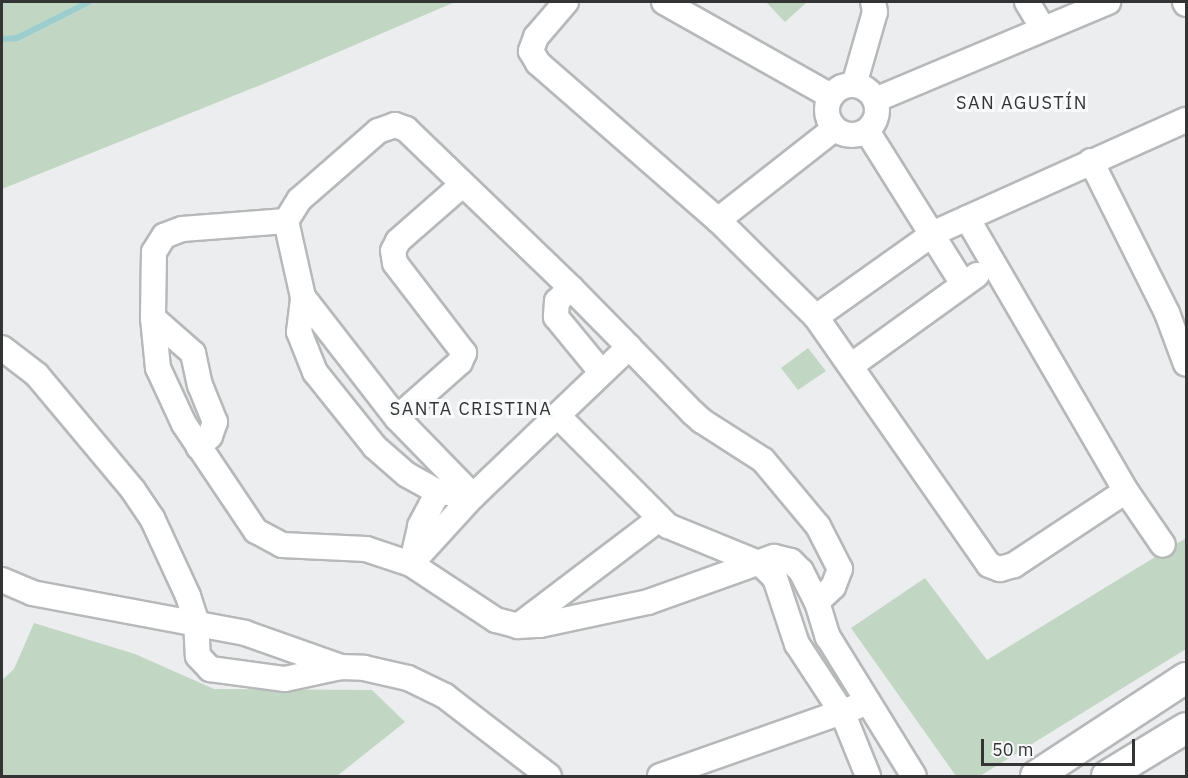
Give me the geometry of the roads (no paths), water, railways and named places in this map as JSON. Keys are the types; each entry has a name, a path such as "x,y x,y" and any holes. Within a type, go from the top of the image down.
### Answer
{"street":[{"path":"566,2 536,37 531,51 538,63 718,220 816,317 852,365 989,565 1000,569 1014,565 1126,491"},
{"path":"664,2 831,96"},
{"path":"854,85 875,12 873,2"},
{"path":"1027,2 1042,27"},
{"path":"875,100 1042,27 1108,2"},
{"path":"854,85 870,92 875,100 876,118 867,131 850,136 834,129 826,111 831,96 845,86 854,85"},
{"path":"816,317 933,232 1186,120"},
{"path":"473,496 438,492 407,475 375,447 315,372 299,332 303,297 286,221 298,200 389,126 406,129 571,288 702,422 763,460 818,526 840,569 833,587 817,602"},
{"path":"718,220 834,129"},
{"path":"867,131 895,181 933,232 963,284"},
{"path":"1091,161 1167,313 1186,364"},
{"path":"397,418 460,362 464,353 395,263 393,251 399,241 463,184"},
{"path":"967,218 992,265 1126,491 1163,545"},
{"path":"286,221 182,229 164,236 154,252 153,318 158,368 184,424 248,520 267,539 282,545 366,549 411,564 496,620 518,626 540,625 648,602 761,564 774,557 790,561 801,571 817,602 839,656 914,777"},
{"path":"852,365 992,265"},
{"path":"571,288 558,301 555,317 602,373"},
{"path":"303,297 397,418 473,496"},
{"path":"153,318 178,336 193,353 202,393 215,422 210,436 199,447"},
{"path":"411,564 473,496 559,417 629,347"},
{"path":"2,348 37,375 134,490 168,548 196,621 196,648 202,663 219,672 285,679 341,667"},
{"path":"559,417 659,519 688,537 761,564 775,579 797,644 843,714 868,777"},
{"path":"411,564 420,526 438,492"},
{"path":"518,626 659,519"},
{"path":"2,580 38,595 196,621 256,636 341,667 386,672 427,686 549,777"},
{"path":"253,676 256,636"},
{"path":"814,669 826,658 839,656"},
{"path":"1036,777 1186,678"},
{"path":"660,777 843,714 866,701"},
{"path":"1107,777 1186,728"}],"waterway":[{"path":"2,39 17,38 89,2"}],"district":[{"name":"SAN AGUSTÍN","path":"1022,103"},
{"name":"SANTA CRISTINA","path":"471,409"}]}
